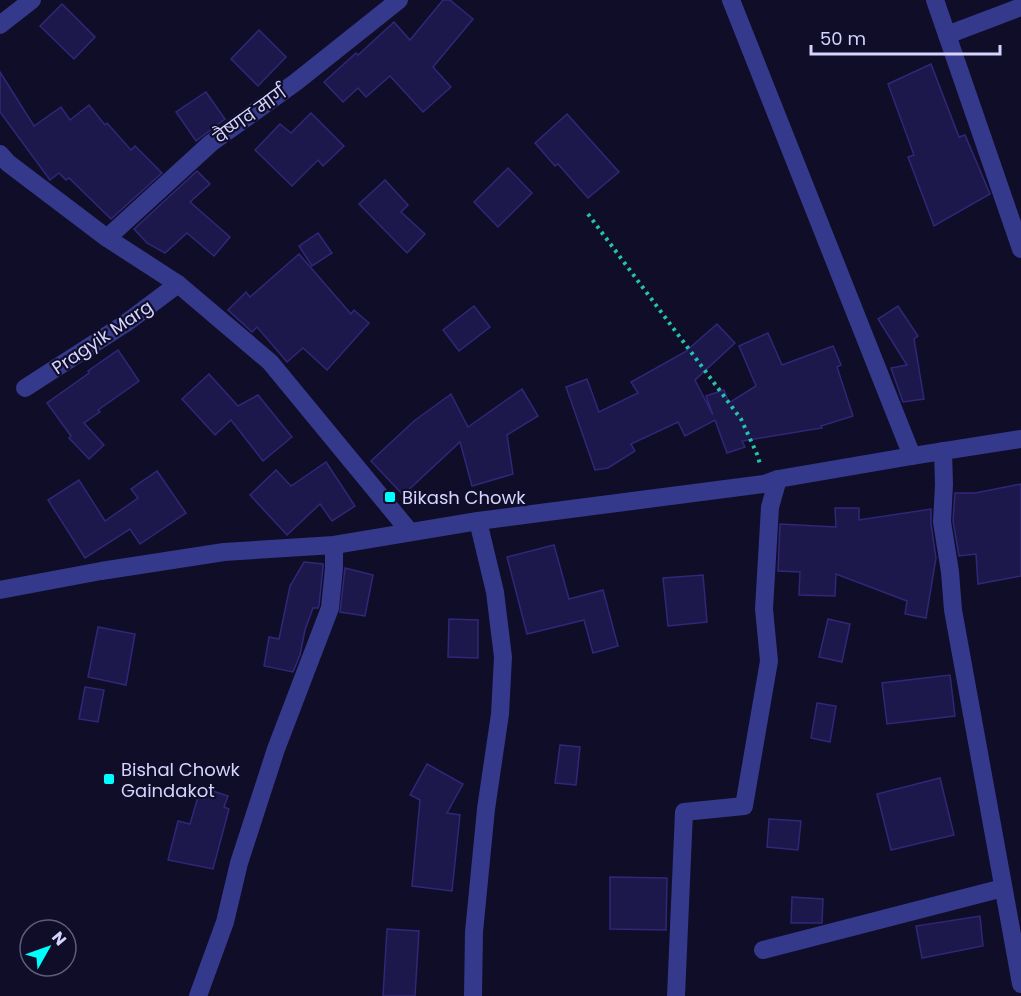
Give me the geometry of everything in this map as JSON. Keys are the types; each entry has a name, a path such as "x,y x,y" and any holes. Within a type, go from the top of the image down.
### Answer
{"street":[{"path":"0,25 32,0"},
{"name":"वैष्णव मार्ग","path":"107,238 211,143 296,82 399,0"},
{"path":"731,0 912,456"},
{"path":"935,0 1021,249"},
{"path":"947,35 1021,7"},
{"path":"0,154 8,163 107,238 178,284 270,362 410,532"},
{"name":"Pragyik Marg","path":"25,388 126,322 178,284"},
{"path":"0,590 101,571 224,552 334,545 477,521 771,482 912,456 1021,440"},
{"path":"943,451 942,522 953,610 1021,984"},
{"path":"676,996 684,812 744,806 769,661 764,609 771,482"},
{"path":"473,996 474,932 486,809 500,714 503,657 495,592 477,521"},
{"path":"198,996 225,922 239,863 276,749 330,608 334,545"},
{"path":"763,950 1003,888"}],"path":[{"path":"588,214 741,419 771,482"}],"building":[{"path":"443,0 450,0 473,19 433,67 451,87 423,112 390,76 366,97 358,88 343,102 324,82 394,22 410,40"},
{"path":"62,4 95,37 74,59 40,26"},
{"path":"259,30 286,57 258,86 231,59"},
{"path":"931,64 959,137 965,135 990,194 934,226 908,157 914,155 888,84"},
{"path":"0,72 34,126 61,107 70,120 89,105 105,125 107,123 131,150 135,146 162,173 111,219 69,178 66,180 59,173 50,180 0,112"},
{"path":"206,92 225,119 196,141 176,112"},
{"path":"311,113 344,146 323,166 318,160 292,186 255,150 280,124 291,133"},
{"path":"567,114 619,172 588,198 558,164 555,166 535,143"},
{"path":"508,168 532,193 498,227 474,202"},
{"path":"197,171 210,184 190,202 230,237 214,256 187,233 165,253 147,243 134,229"},
{"path":"385,180 408,205 401,212 425,234 407,253 359,204"},
{"path":"318,233 332,253 312,266 299,246"},
{"path":"299,254 351,314 354,310 369,323 327,370 303,348 287,362 257,327 252,332 228,310 246,292 250,297"},
{"path":"474,306 490,327 459,351 443,330"},
{"path":"898,306 918,336 914,339 924,399 903,402 891,368 907,365 878,319"},
{"path":"717,324 735,343 695,380 713,415 706,396 724,390 729,403 756,386 739,346 768,333 782,365 833,346 841,365 837,367 853,416 821,426 822,428 742,441 745,447 727,453 715,420 685,436 678,422 631,444 635,451 608,468 595,470 566,387 587,379 599,412 638,393 631,382 685,352"},
{"path":"118,350 139,381 98,410 100,412 84,423 104,445 89,459 69,438 71,436 47,403"},
{"path":"209,374 238,406 258,395 292,437 263,461 231,420 215,435 182,399"},
{"path":"522,389 538,416 507,435 513,474 472,486 460,442 403,495 371,461 414,421 451,394 468,427"},
{"path":"326,462 355,506 332,521 320,504 287,535 250,495 276,470 291,486"},
{"path":"157,471 186,513 140,544 130,529 85,558 48,500 79,480 105,521 138,498 131,489"},
{"path":"1021,484 1021,576 978,584 976,554 959,556 953,521 955,493 975,493"},
{"path":"835,508 859,508 859,520 931,509 936,558 926,618 905,614 907,601 836,574 835,596 799,595 800,572 778,571 780,524 836,527"},
{"path":"554,545 569,599 603,590 618,646 593,653 584,620 527,634 507,557"},
{"path":"304,562 323,564 323,567 319,605 318,608 313,608 305,630 300,655 293,672 264,666 269,637 279,639 290,586"},
{"path":"345,568 373,575 365,616 340,612"},
{"path":"703,575 707,622 668,626 663,578"},
{"path":"449,619 478,620 478,658 448,657"},
{"path":"828,619 850,624 842,662 819,657"},
{"path":"98,627 135,634 126,685 88,677"},
{"path":"950,675 955,716 887,724 882,683"},
{"path":"85,687 104,690 98,722 79,719"},
{"path":"817,703 836,706 830,742 811,738"},
{"path":"560,745 580,747 576,785 555,783"},
{"path":"427,764 463,784 447,813 460,815 452,891 412,886 420,800 410,795"},
{"path":"940,778 954,835 891,850 877,794"},
{"path":"207,789 228,796 224,807 229,809 213,869 168,860 178,821 190,824 198,797 204,799"},
{"path":"769,819 801,821 798,850 767,847"},
{"path":"610,877 667,878 666,930 610,929"},
{"path":"792,897 823,899 822,923 791,923"},
{"path":"980,916 983,946 922,958 916,926"},
{"path":"387,929 419,931 415,996 383,996"}],"place":[{"name":"Bikash Chowk","path":"390,497"},
{"name":"Bishal Chowk Gaindakot","path":"109,779"}]}
